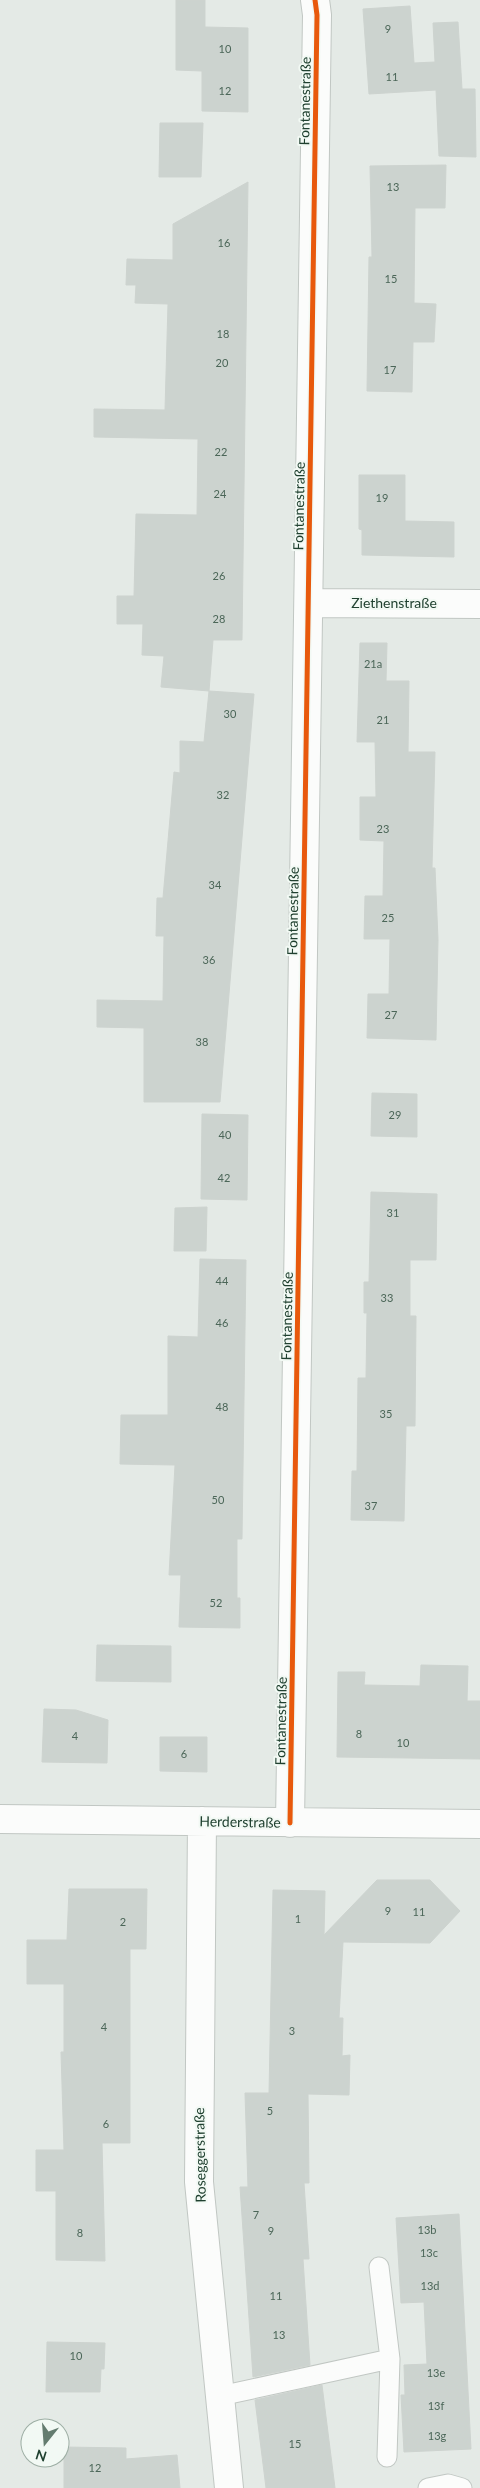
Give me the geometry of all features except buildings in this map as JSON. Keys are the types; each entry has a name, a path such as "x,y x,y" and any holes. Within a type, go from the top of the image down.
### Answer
{"street":[{"name":"Fontanestraße","path":"290,1823 309,603 317,15 315,0"},
{"name":"Ziethenstraße","path":"309,603 480,604"},
{"name":"Herderstraße","path":"0,1819 480,1824"},
{"name":"Roseggerstraße","path":"202,1821 198,2182 228,2488"}],"lane":[{"path":"380,2267 390,2359 387,2457"},
{"path":"220,2396 390,2359"},
{"path":"428,2488 448,2484 462,2488"}],"cycle path":[{"path":"290,1823 317,15 315,0"}]}
